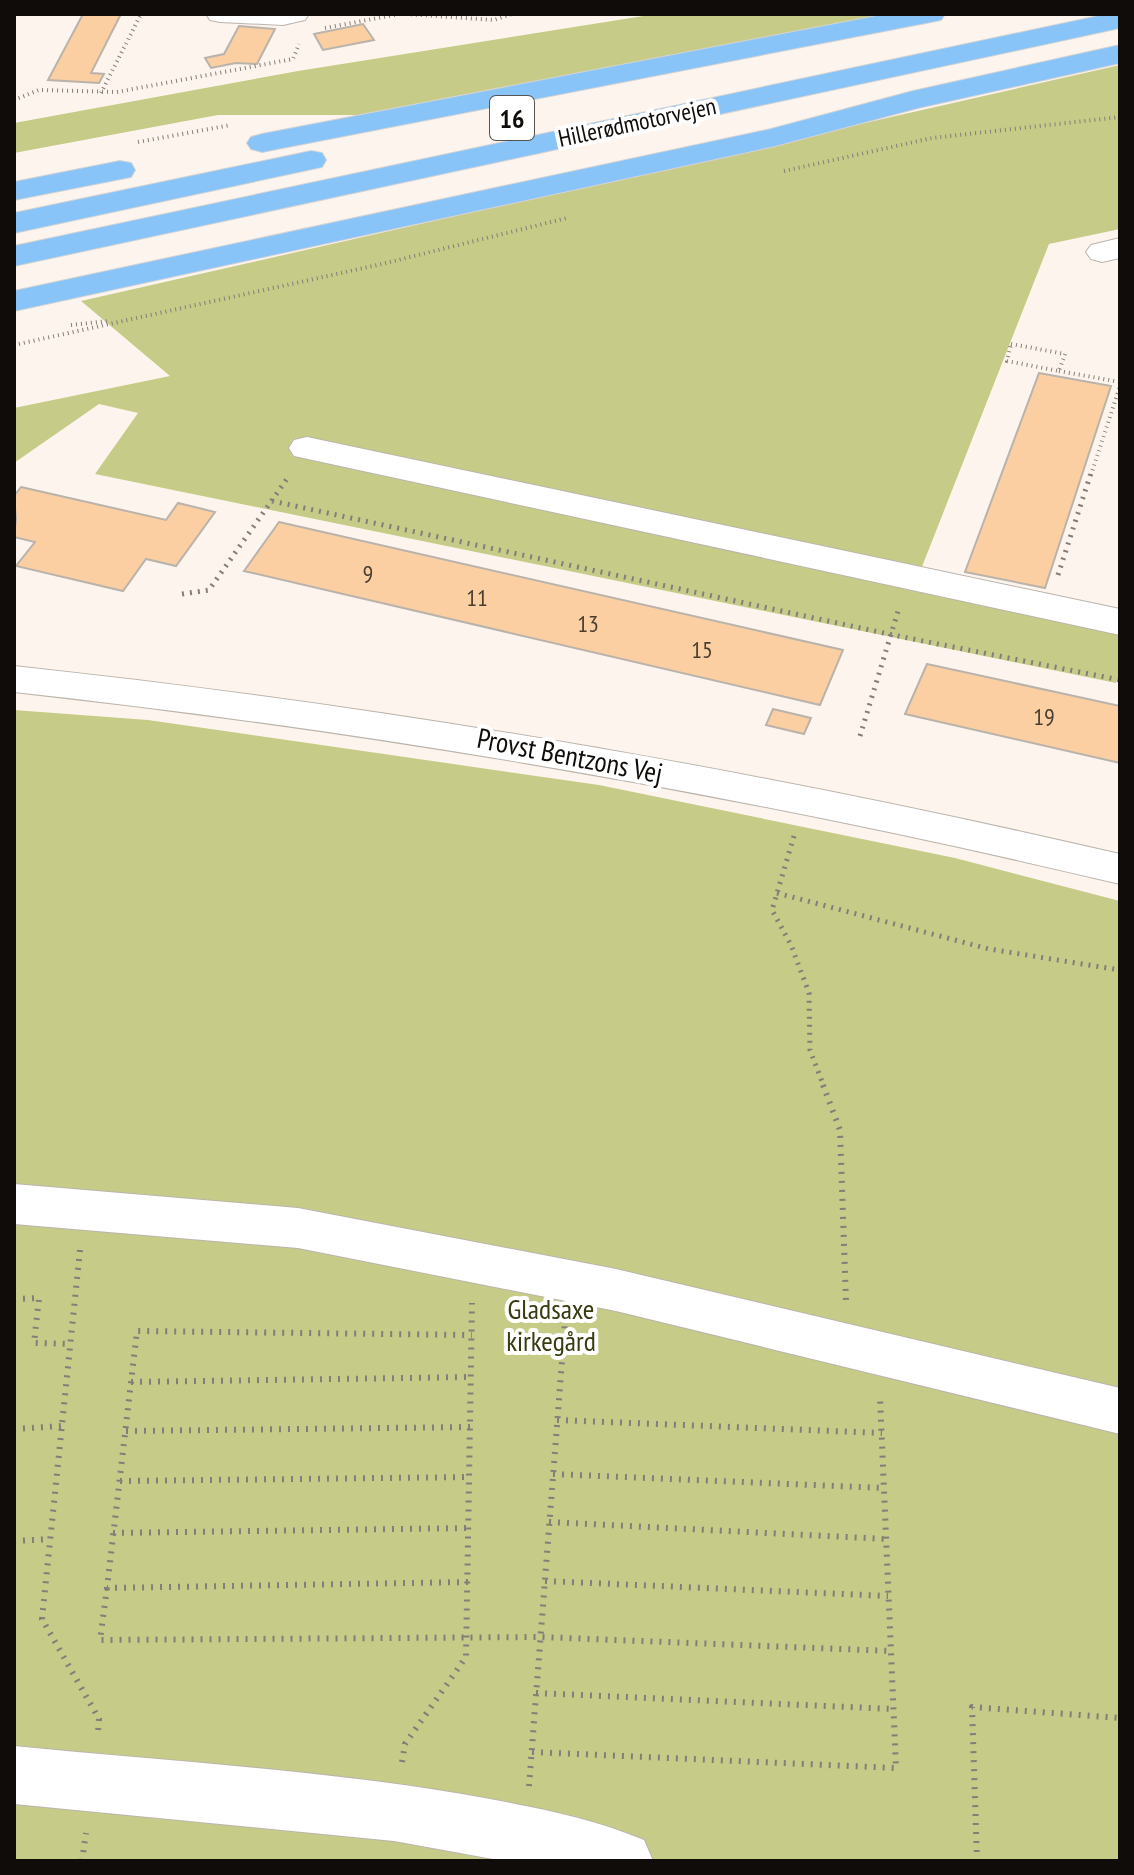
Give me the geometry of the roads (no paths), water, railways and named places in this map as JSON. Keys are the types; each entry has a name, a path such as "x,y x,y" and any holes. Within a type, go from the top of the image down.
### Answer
{"highway":[{"name":"Hillerødmotorvejen","path":"14,223 940,20"},
{"path":"185,158 940,20"},
{"name":"Hillerødmotorvejen","path":"14,256 1120,20"},
{"path":"209,214 401,193 913,100 1120,54"},
{"path":"14,301 775,137 913,100"},
{"path":"14,191 154,164"}],"street":[{"path":"220,14 283,17 306,25"},
{"path":"307,448 1120,622"},
{"name":"Provst Bentzons Vej","path":"14,679 225,701 475,736 804,800 1120,869"},
{"path":"14,1204 298,1228 568,1281 1120,1411"},
{"path":"14,1775 394,1812 524,1835 623,1861"}],"park label":[{"name":"Gladsaxe kirkegård","path":"551,1324"}]}
